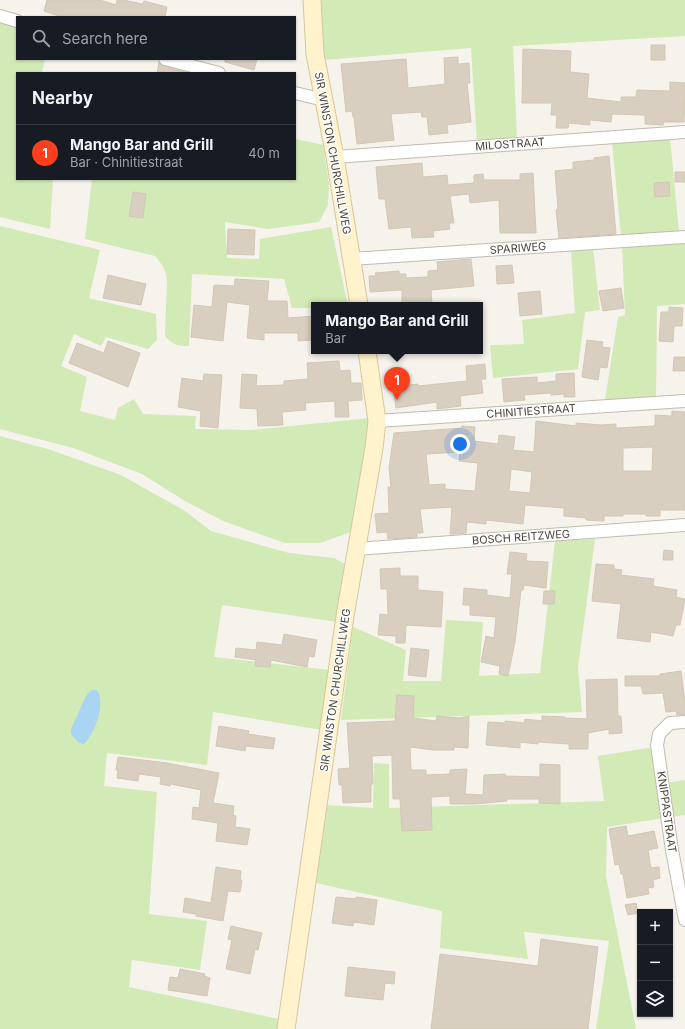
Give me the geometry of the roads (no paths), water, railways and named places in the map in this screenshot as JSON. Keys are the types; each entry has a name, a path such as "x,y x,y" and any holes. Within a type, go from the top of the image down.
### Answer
{"street":[{"name":"SIR WINSTON CHURCHILLWEG","path":"312,0 315,54 335,157 358,302"},
{"path":"0,16 16,21"},
{"path":"169,60 215,72"},
{"path":"296,93 324,100"},
{"name":"MILOSTRAAT","path":"335,157 685,132"},
{"name":"SPARIWEG","path":"351,259 685,237"},
{"name":"SIR WINSTON CHURCHILLWEG","path":"286,1029 345,616 374,448 377,420 368,354"},
{"name":"CHINITIESTRAAT","path":"377,420 685,401"},
{"name":"BOSCH REITZWEG","path":"356,549 685,525"},
{"name":"KNIPPASTRAAT","path":"685,722 670,723 659,734 657,745 672,850 685,920"}],"water":[{"path":"92,690 97,690 100,710 92,733 84,744 79,743 71,734 71,729 87,694"}],"place":[{"name":"Mango Bar and Grill","path":"397,400"}]}
